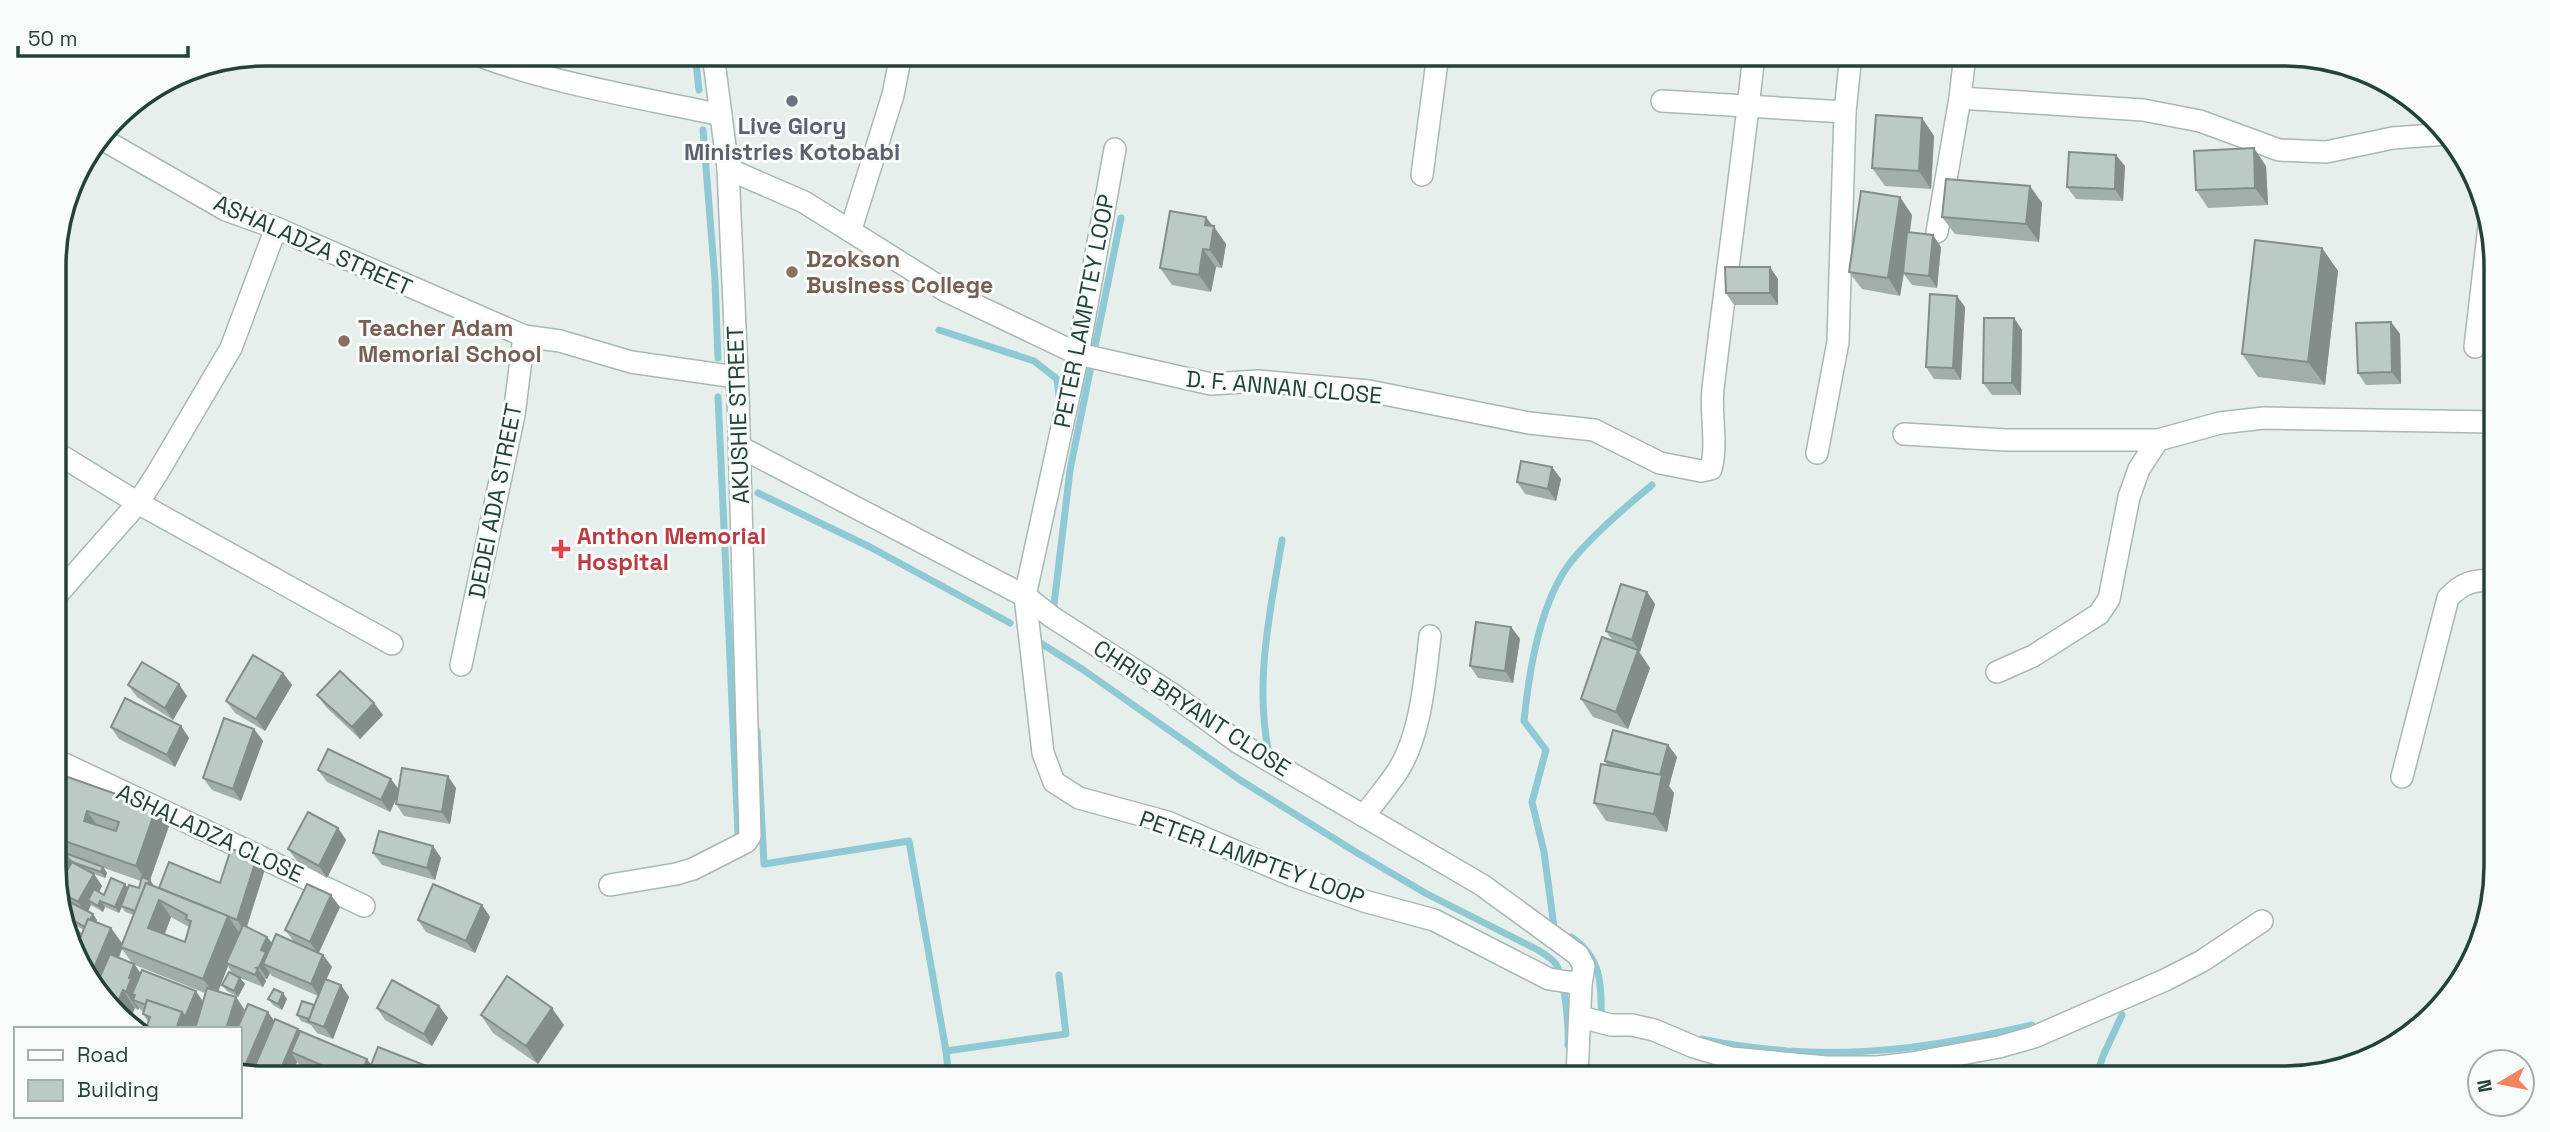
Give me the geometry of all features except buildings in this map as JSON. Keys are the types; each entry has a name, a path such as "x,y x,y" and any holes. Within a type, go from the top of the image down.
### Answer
{"street":[{"path":"1422,175 1436,66"},
{"path":"1749,107 1753,66"},
{"path":"1817,453 1838,342 1845,112 1851,66"},
{"path":"1937,232 1964,66"},
{"path":"513,67 721,115"},
{"name":"AKUSHIE STREET","path":"610,885 693,869 746,842 750,836 740,447 728,169 715,67"},
{"path":"851,229 893,96 899,67"},
{"path":"1960,98 2143,110 2200,121 2279,150 2326,152 2393,138 2434,135"},
{"path":"1662,101 1845,112"},
{"name":"D. F. ANNAN CLOSE","path":"728,169 804,202 946,291 1078,354 1211,384 1258,381 1369,391 1529,423 1594,430 1660,463 1701,471 1711,469 1714,457 1713,391 1749,107"},
{"name":"ASHALADZA STREET","path":"109,143 226,209 276,228 524,336 560,341 631,362 736,377"},
{"name":"PETER LAMPTEY LOOP","path":"1115,149 1078,354 1026,596 1041,743 1054,782 1079,798 1167,822 1291,875 1364,901 1434,920 1549,979 1581,984"},
{"path":"67,583 138,503 231,348 276,228"},
{"path":"2475,347 2484,269"},
{"name":"DEDEI ADA STREET","path":"461,665 514,415 524,336"},
{"path":"1904,434 2006,440 2158,440 2220,423 2264,418 2484,422"},
{"path":"1997,672 2033,656 2099,614 2109,600 2129,497 2139,469 2158,440"},
{"name":"CHRIS BRYANT CLOSE","path":"740,447 1026,596 1052,617 1172,694 1239,743 1482,885 1578,955 1584,966 1578,1065"},
{"path":"67,459 138,503 392,644"},
{"path":"2402,777 2448,598 2458,587 2474,580 2484,580"},
{"path":"1364,816 1399,770 1415,730 1424,691 1430,636"},
{"name":"ASHALADZA CLOSE","path":"67,765 364,906"},
{"path":"1933,1065 2034,1037 2165,980 2202,961 2262,921"},
{"path":"1581,1017 1611,1025 1632,1025 1654,1030 1694,1047 1731,1058 1807,1065"}],"waterway":[{"path":"696,67 699,90"},
{"path":"703,130 715,280 718,358"},
{"path":"1053,613 1070,470 1121,218"},
{"path":"939,330 1034,361 1057,379 1059,396"},
{"path":"718,397 738,834"},
{"path":"1554,927 1544,852 1532,802 1546,750 1524,721 1538,635 1553,593 1574,558 1592,538 1652,485"},
{"path":"758,493 870,547 1010,623"},
{"path":"1269,754 1263,674 1282,540"},
{"path":"1034,639 1082,669 1240,780 1359,854 1427,894 1549,958 1555,963 1564,990 1568,1045"},
{"path":"757,731 764,864 909,841 946,1051"},
{"path":"1571,937 1594,962 1600,982 1603,1017"},
{"path":"948,1066 946,1051 1066,1034 1059,975"},
{"path":"2100,1065 2122,1015"},
{"path":"1702,1039 1787,1051 1849,1052 1940,1043 2032,1025"}],"place":[{"name":"Live Glory Ministries Kotobabi","path":"792,101"},
{"name":"Dzokson Business College","path":"792,272"},
{"name":"Teacher Adam Memorial School","path":"344,341"},
{"name":"Anthon Memorial Hospital","path":"561,549"}]}
